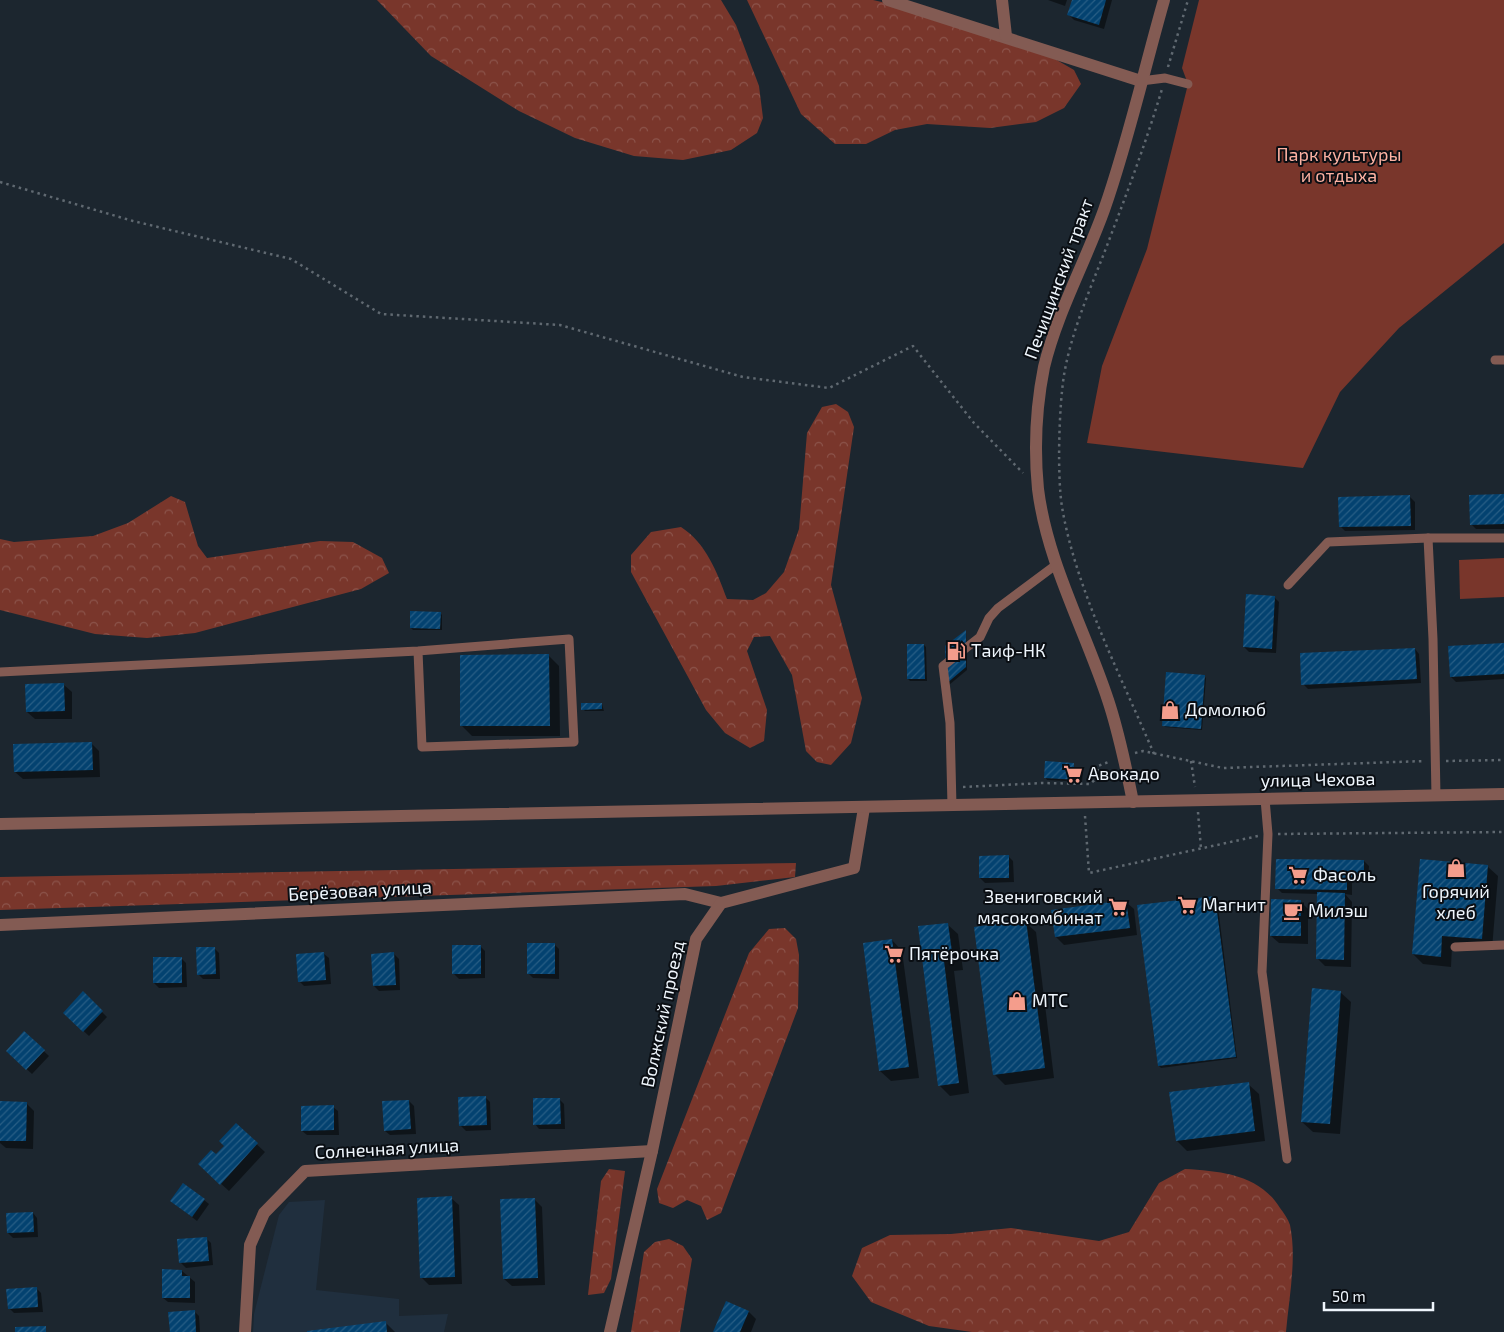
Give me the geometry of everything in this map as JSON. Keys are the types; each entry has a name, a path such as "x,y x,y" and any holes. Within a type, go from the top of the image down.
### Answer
{"street":[{"path":"888,0 1006,36 1141,81"},
{"path":"1002,0 1006,36"},
{"name":"Печищинский тракт","path":"1133,802 1124,756 1108,700 1057,564 1046,526 1038,489 1037,412 1045,366 1061,316 1104,210 1125,142 1164,0"},
{"name":"улица Чехова","path":"0,824 1504,794"},
{"path":"721,903 854,868 864,808"},
{"name":"Берёзовая улица","path":"0,925 685,894 721,903"},
{"name":"Волжский проезд","path":"610,1332 652,1151 696,939 721,903"},
{"name":"Солнечная улица","path":"245,1332 250,1245 264,1213 305,1172 652,1151"}],"lane":[{"path":"1141,81 1165,78 1188,84"},
{"path":"1288,585 1328,542 1428,538 1504,538"},
{"path":"1428,538 1433,639 1436,796"},
{"path":"952,806 950,723 943,666 980,637 989,618 998,608 1057,564"},
{"path":"0,672 418,651 569,639 574,742 422,747 418,651"},
{"path":"1265,799 1268,834 1262,972 1287,1160"},
{"path":"1455,947 1504,945"}],"path":[{"path":"1154,754 1088,599 1072,552 1062,505 1060,443 1064,374 1082,312 1134,175 1188,0"},
{"path":"0,182 133,222 291,259 381,314 560,325 744,377 829,388 913,346 974,423 1038,489"},
{"path":"952,787 1042,782 1090,784 1097,778 1098,766 1124,756 1143,752 1223,768 1504,760"}],"shaded area":[{"path":"325,1200 316,1290 399,1299 399,1316 448,1314 444,1332 253,1332 254,1314 279,1215 289,1202"}],"green space":[{"path":"377,0 721,0 736,25 759,86 763,118 757,133 731,150 683,160 634,156 575,138 519,111 431,56"},
{"path":"747,0 873,0 899,6 1048,55 1074,70 1081,84 1064,108 1036,122 990,128 927,124 895,130 866,144 835,144 801,114"},
{"name":"Парк культуры и отдыха","path":"1199,0 1504,0 1504,243 1399,328 1340,392 1303,468 1087,443 1102,366 1147,249 1188,84 1182,68"},
{"path":"836,404 848,412 854,427 831,585 862,698 851,743 831,765 817,762 806,751 792,675 770,636 754,637 747,651 767,710 764,741 750,748 725,733 706,710 631,572 631,555 651,532 681,527 697,541 710,559 727,599 753,600 766,593 784,572 799,529 807,433 822,407"},
{"path":"171,496 185,502 198,546 207,558 320,541 353,542 382,558 389,573 361,589 195,633 147,638 95,634 0,610 0,539 14,542 93,536 128,523"},
{"path":"1504,558 1504,597 1460,599 1459,560"},
{"path":"796,863 795,877 716,886 0,910 0,877"},
{"path":"785,928 796,939 799,955 798,1008 721,1213 707,1220 701,1206 687,1200 673,1208 659,1203 657,1189 749,953 769,929"},
{"path":"609,1169 625,1171 611,1279 604,1293 588,1295 601,1181"},
{"path":"1185,1169 1212,1171 1251,1182 1262,1188 1272,1197 1286,1216 1290,1225 1293,1251 1286,1332 972,1332 929,1326 871,1302 852,1276 862,1248 890,1235 951,1234 1011,1228 1099,1241 1129,1232 1159,1183"},
{"path":"669,1239 683,1246 692,1259 680,1332 631,1332 644,1252 655,1242"}],"building":[{"path":"1072,0 1106,0 1099,25 1067,15"},
{"path":"1504,494 1504,524 1470,525 1469,495"},
{"path":"1410,495 1411,526 1339,527 1338,497"},
{"path":"1246,594 1275,596 1272,649 1243,647"},
{"path":"410,611 441,612 440,629 410,628"},
{"path":"966,630 966,667 946,684 945,646"},
{"path":"1504,643 1504,674 1450,677 1448,646"},
{"path":"907,644 924,644 925,679 907,679"},
{"path":"1415,648 1417,679 1301,685 1300,653"},
{"path":"549,654 550,726 460,726 460,655"},
{"path":"1166,672 1205,675 1201,729 1162,726"},
{"path":"64,683 65,711 26,712 25,684"},
{"path":"581,703 602,703 602,709 581,710"},
{"path":"92,742 93,770 14,772 13,744"},
{"path":"1045,761 1074,763 1074,768 1081,768 1081,780 1044,778"},
{"path":"1009,855 1009,878 979,878 979,856"},
{"path":"1276,859 1364,860 1364,878 1347,877 1347,890 1275,889"},
{"path":"1420,859 1488,865 1482,939 1442,936 1441,957 1412,954"},
{"path":"1317,892 1345,893 1344,960 1316,959"},
{"path":"1215,896 1236,1057 1158,1066 1137,905"},
{"path":"1271,899 1301,900 1301,936 1270,936"},
{"path":"1126,900 1130,928 1055,937 1051,910"},
{"path":"1026,920 1045,1068 993,1075 974,927"},
{"path":"948,923 953,959 944,961 959,1083 938,1086 918,926"},
{"path":"892,939 909,1067 879,1071 863,943"},
{"path":"527,943 555,943 555,974 527,974"},
{"path":"452,945 481,945 481,974 452,974"},
{"path":"196,947 215,947 216,974 197,975"},
{"path":"324,952 326,980 298,982 296,954"},
{"path":"394,952 396,985 373,986 371,954"},
{"path":"153,957 182,957 182,983 153,983"},
{"path":"1312,988 1341,991 1330,1124 1301,1122"},
{"path":"83,991 103,1011 83,1032 63,1013"},
{"path":"24,1031 45,1050 26,1070 6,1051"},
{"path":"1249,1082 1255,1131 1176,1141 1169,1092"},
{"path":"486,1096 487,1125 459,1126 458,1097"},
{"path":"533,1098 560,1098 561,1124 533,1125"},
{"path":"409,1100 411,1129 384,1131 382,1101"},
{"path":"0,1101 27,1102 26,1141 0,1141"},
{"path":"334,1105 334,1130 301,1131 301,1106"},
{"path":"236,1123 258,1143 220,1185 198,1164 211,1150 216,1154 224,1146 219,1141"},
{"path":"183,1183 205,1199 192,1217 170,1201"},
{"path":"452,1196 455,1277 420,1278 417,1198"},
{"path":"535,1198 538,1278 503,1279 500,1199"},
{"path":"33,1212 34,1232 7,1233 6,1213"},
{"path":"207,1237 209,1261 179,1263 177,1239"},
{"path":"162,1269 182,1270 182,1276 190,1276 190,1298 162,1298"},
{"path":"37,1287 38,1307 8,1309 6,1289"},
{"path":"726,1301 749,1311 740,1332 713,1332"},
{"path":"195,1310 196,1332 170,1332 168,1312"},
{"path":"386,1321 387,1332 307,1332 307,1331"},
{"path":"46,1326 46,1332 15,1332 15,1327"}],"place":[{"name":"Таиф-НК","path":"956,651"},
{"name":"Домолюб","path":"1170,710"},
{"name":"Авокадо","path":"1073,774"},
{"name":"Горячий хлеб","path":"1456,868"},
{"name":"Фасоль","path":"1298,875"},
{"name":"Магнит","path":"1187,905"},
{"name":"Звениговский мясокомбинат","path":"1118,907"},
{"name":"Милэш","path":"1293,911"},
{"name":"Пятёрочка","path":"894,954"},
{"name":"МТС","path":"1017,1001"}]}
